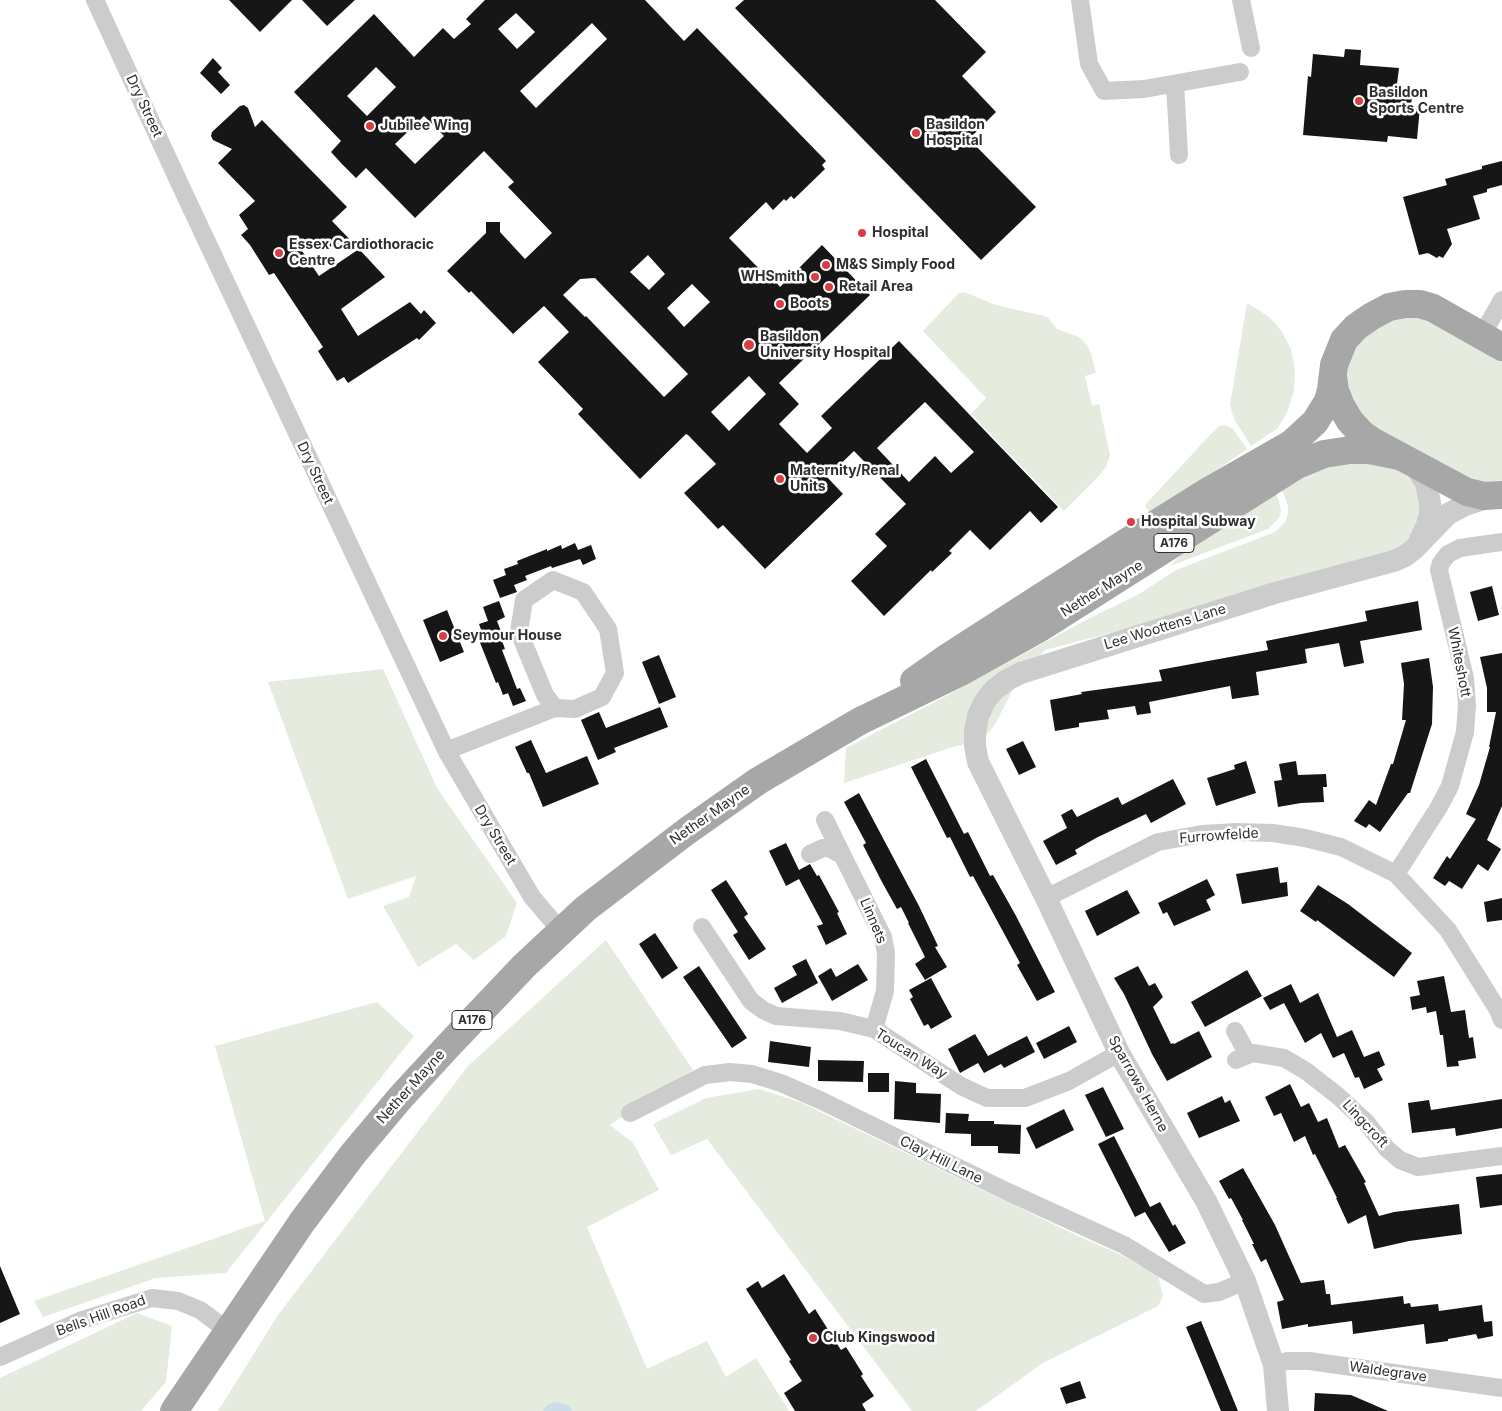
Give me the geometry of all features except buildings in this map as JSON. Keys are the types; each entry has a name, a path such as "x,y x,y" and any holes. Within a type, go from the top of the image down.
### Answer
{"main road":[{"name":"Nether Mayne","path":"860,721 948,657 988,631 1166,517 1291,444 1306,430 1328,401 1334,365 1344,340 1356,326 1389,307 1420,304 1433,308 1495,340"},
{"name":"Nether Mayne","path":"1333,377 1335,391 1341,406 1350,421 1362,434 1466,492 1484,496 1498,495"},
{"name":"Nether Mayne","path":"174,1411 302,1222 400,1097 524,966 585,909 694,825 758,781 860,721 959,673 1040,628 1310,458 1350,450 1369,450 1404,458"}],"street":[{"name":"Dry Street","path":"95,0 447,752 532,897 561,931"},
{"path":"1080,0 1089,64 1104,91 1144,89 1240,72"},
{"path":"1241,0 1251,48"},
{"path":"1175,84 1179,155"},
{"path":"1495,340 1502,300"},
{"path":"1404,458 1418,469 1426,483 1430,503 1426,525 1414,549"},
{"name":"Lee Woottens Lane","path":"978,762 975,732 978,716 985,701 994,690 1014,676 1275,593 1394,561 1414,549 1448,514 1465,505 1498,495"},
{"name":"Whiteshott","path":"1396,874 1439,807 1450,786 1465,732 1467,705 1465,678 1439,570 1448,554 1460,548 1502,542"},
{"path":"447,752 555,708 575,709 602,697 615,672 608,629 583,592 554,580 524,600 520,632 545,695 555,708"},
{"name":"Sparrows Herne","path":"978,762 1046,898 1119,1053 1206,1201 1246,1280 1274,1365 1278,1411"},
{"name":"Linnets","path":"825,820 873,915 886,953 885,991 874,1029"},
{"name":"Furrowfelde","path":"1046,898 1158,842 1202,834 1228,832 1273,833 1314,840 1340,847 1396,874 1448,930 1498,1010 1502,1020"},
{"path":"810,854 823,848 829,848 842,855"},
{"name":"Toucan Way","path":"702,928 751,1001 763,1010 776,1016 840,1021 874,1029 961,1086 988,1098 1025,1098 1069,1081 1119,1053"},
{"name":"Lingcroft","path":"1235,1030 1242,1058 1254,1053 1284,1058 1306,1071 1338,1096 1366,1122 1387,1149 1400,1160 1418,1167 1502,1156"},
{"name":"Clay Hill Lane","path":"630,1113 705,1075 730,1072 752,1074 781,1083 822,1101 1008,1192 1124,1245 1204,1294 1219,1292 1246,1280"},
{"name":"Bells Hill Road","path":"0,1357 82,1320 152,1298 178,1301 200,1310 228,1331"},
{"name":"Waldegrave","path":"1274,1365 1288,1361 1310,1360 1502,1388"}],"shaded area":[{"path":"964,292 996,305 1044,316 1057,329 1079,337 1087,345 1096,373 1085,376 1092,406 1099,404 1110,455 1106,467 1098,477 1064,511 971,414 986,398 923,331 959,293"},
{"path":"1247,303 1268,316 1281,330 1291,349 1295,369 1294,391 1287,413 1277,429 1251,446 1234,419 1230,405"},
{"path":"1392,316 1423,317 1502,360 1502,484 1485,486 1376,433 1349,406 1345,363 1358,337"},
{"path":"1225,425 1233,429 1247,449 1169,503 1149,512 1145,505 1219,426"},
{"path":"1376,462 1399,470 1407,476 1416,485 1420,496 1419,530 1402,548 1137,626 1045,650 1015,685 996,723 982,740 953,747 844,783 846,748 1084,621 1139,594 1176,570 1275,532 1286,521 1288,513 1288,506 1281,487 1324,464"},
{"path":"1275,492 1281,511 1279,518 1268,529 1170,566 1195,541"},
{"path":"383,669 437,788 517,903 506,936 474,960 456,944 418,967 383,906 409,897 416,876 348,899 268,682"},
{"path":"606,940 693,1070 610,1125 633,1143 659,1190 587,1227 647,1369 707,1341 726,1377 756,1358 789,1411 218,1411 278,1315 468,1066"},
{"path":"377,1002 414,1036 226,1273 156,1278 43,1317 34,1301 265,1221 215,1046"},
{"path":"759,1089 800,1102 1119,1254 1158,1275 1163,1296 1158,1306 1043,1363 976,1411 912,1411 707,1139 671,1155 653,1124 706,1098"},
{"path":"137,1313 172,1326 166,1382 141,1411 0,1411 0,1378"}],"water":[{"path":"555,1402 568,1405 572,1411 543,1411 547,1405"}],"place":[{"name":"Basildon Sports Centre","path":"1359,101"},
{"name":"Jubilee Wing","path":"370,126"},
{"name":"Basildon Hospital","path":"916,133"},
{"name":"Hospital","path":"862,233"},
{"name":"Essex Cardiothoracic Centre","path":"279,253"},
{"name":"M&S Simply Food","path":"826,265"},
{"name":"WHSmith","path":"815,277"},
{"name":"Retail Area","path":"829,287"},
{"name":"Boots","path":"780,304"},
{"name":"Basildon University Hospital","path":"749,345"},
{"name":"Maternity/Renal Units","path":"780,479"},
{"name":"Hospital Subway","path":"1131,522"},
{"name":"Seymour House","path":"443,636"},
{"name":"Club Kingswood","path":"813,1338"}]}
